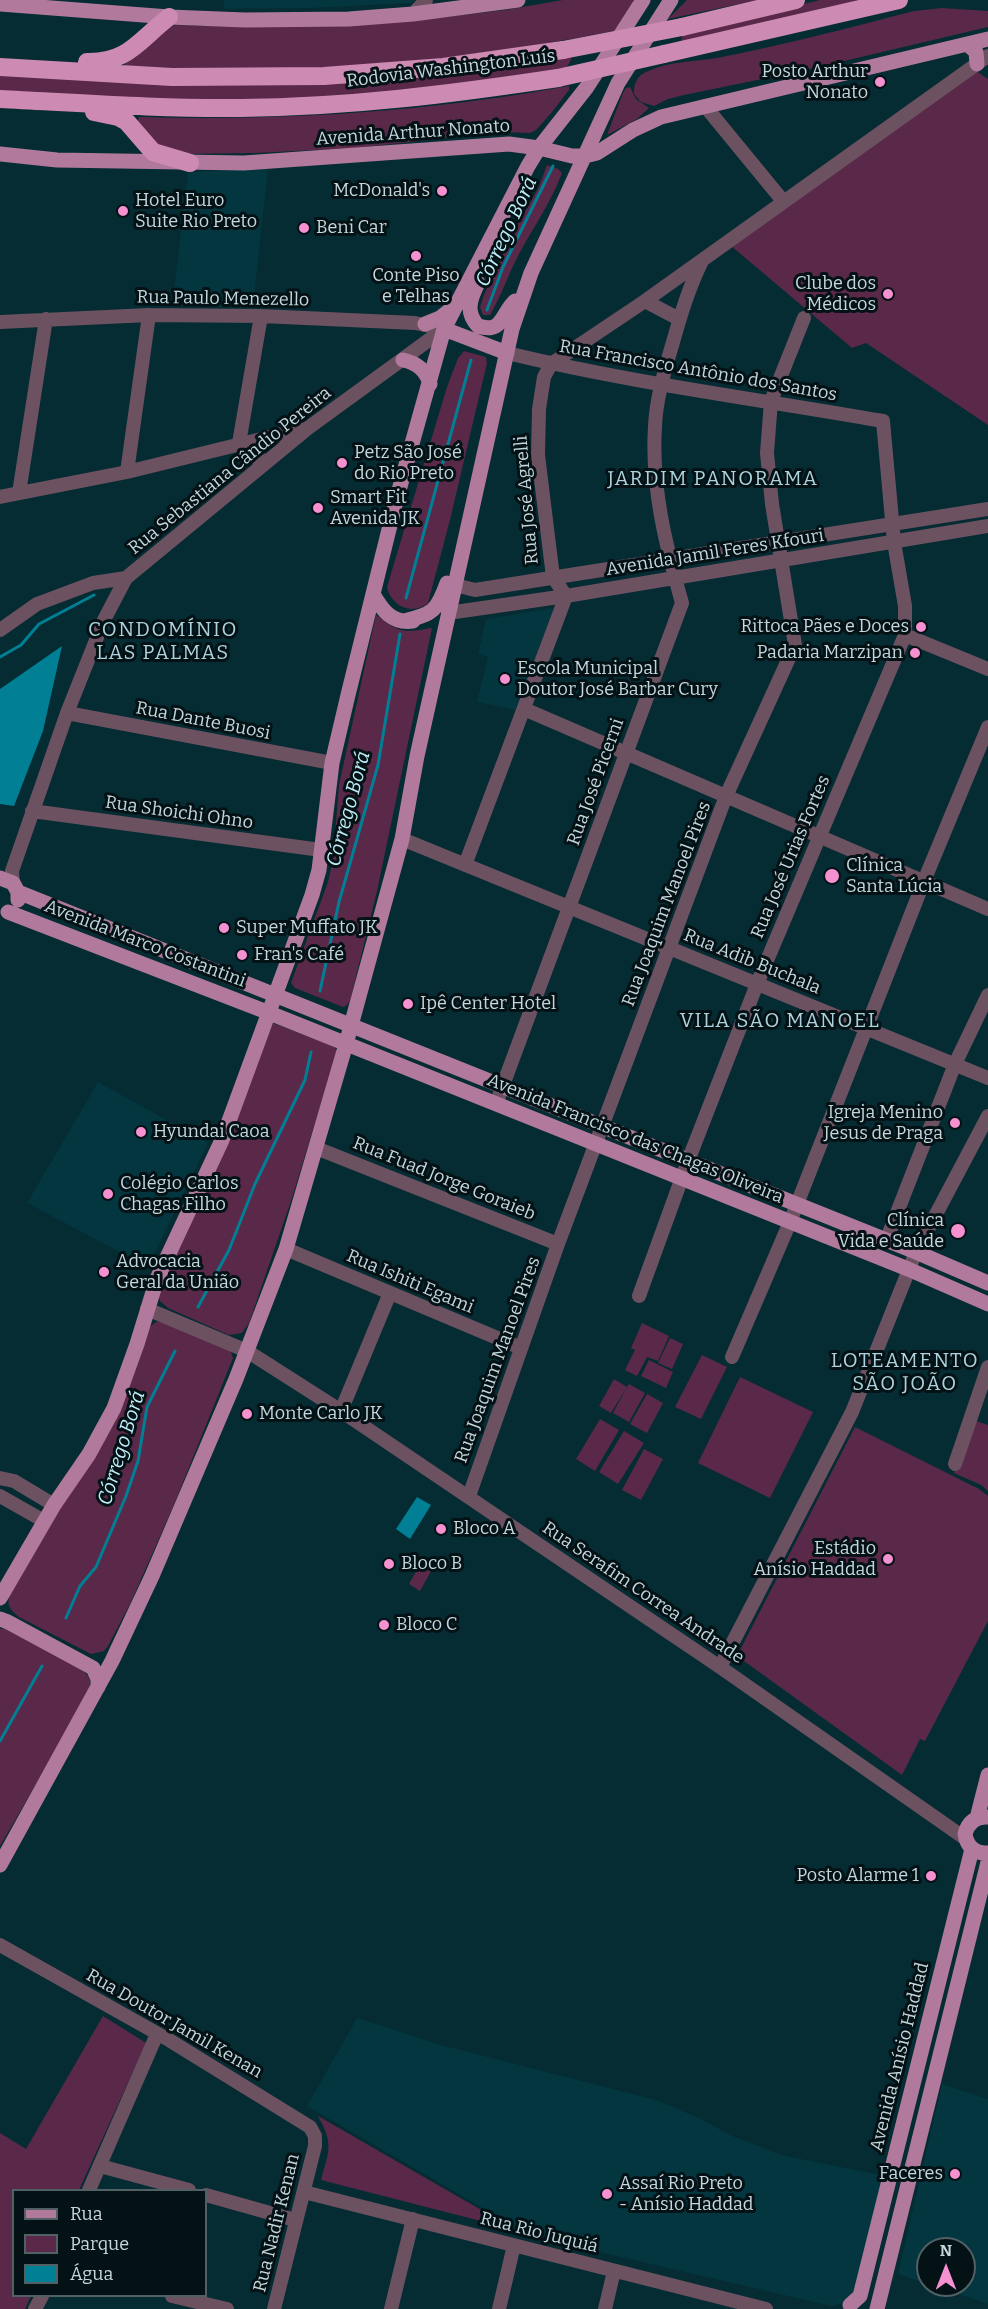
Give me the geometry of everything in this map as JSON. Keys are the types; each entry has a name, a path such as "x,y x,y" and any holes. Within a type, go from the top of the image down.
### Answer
{"highway":[{"name":"Rodovia Washington Luís","path":"0,67 172,77 324,76 443,67 562,50 682,27 796,0"},
{"name":"Rodovia Washington Luís","path":"0,100 190,107 323,105 406,99 558,78 899,0"},
{"path":"0,59 103,62 117,59 169,17"},
{"path":"0,100 106,113 118,117 133,127 153,152 162,157 190,163"}],"main road":[{"path":"0,4 169,17 245,20 349,19 413,14 518,0"},
{"path":"98,1688 98,1679 93,1668 4,1620 0,1600 44,1521 89,1454 114,1408 157,1280 222,1140 267,1012 312,895 319,870 332,764 396,501 444,329 469,277 539,148 587,87 643,0"},
{"path":"0,1865 111,1661 197,1475 286,1249 402,840 417,756 512,329 531,273 618,83 672,0"},
{"path":"585,156 597,153 633,130 661,117 988,39"},
{"path":"967,44 982,60"},
{"name":"Avenida Arthur Nonato","path":"0,154 57,160 243,163 509,144 572,156 585,156"},
{"path":"486,249 485,268 470,298 469,310 475,323 484,328 494,328 503,320 512,304 524,293"},
{"path":"425,324 440,318 458,303"},
{"path":"444,329 507,353"},
{"path":"403,360 418,366 426,374 430,384"},
{"path":"404,621 428,615 435,609 440,603 448,578 462,554"},
{"path":"373,594 384,612 394,619 427,620 448,613"},
{"path":"2,913 16,904 9,880"},
{"name":"Avenida Marco Costantini","path":"9,880 274,995"},
{"name":"Avenida Marco Costantini","path":"2,913 267,1012"},
{"path":"237,1000 244,983"},
{"name":"Avenida Francisco das Chagas Oliveira","path":"274,995 916,1252 988,1283"},
{"name":"Avenida Francisco das Chagas Oliveira","path":"267,1012 908,1269 988,1304"},
{"path":"93,1668 111,1661"},
{"path":"988,1775 982,1817 972,1821 965,1837 978,1852 988,1853"},
{"name":"Avenida Anísio Haddad","path":"852,2308 860,2296 916,2071 965,1837"},
{"path":"877,2309 988,1862"},
{"path":"916,2071 934,2076"}],"street":[{"path":"413,14 426,0"},
{"path":"551,364 645,301 982,60"},
{"path":"705,106 783,201"},
{"name":"Rua José Picerni","path":"496,1104 682,603 663,528 655,471 654,428 661,385 679,319 689,288 703,259"},
{"path":"645,301 679,319"},
{"path":"126,472 149,315"},
{"name":"Rua Paulo Menezello","path":"0,322 149,315 261,316 425,324 444,329"},
{"path":"239,443 261,316"},
{"name":"Rua Joaquim Manoel Pires","path":"468,1496 558,1244 726,796 795,645 783,560 772,504 767,453 771,401 804,318"},
{"path":"19,493 45,319"},
{"name":"Rua Sebastiana Cândio Pereira","path":"126,578 308,428 444,329"},
{"name":"Rua Francisco Antônio dos Santos","path":"507,353 551,364 661,385 771,401 883,421"},
{"name":"Rua José Agrelli","path":"551,364 544,377 539,409 538,455 553,577 566,596"},
{"name":"Rua José Urias Fortes","path":"639,1296 688,1161 757,984 905,635 905,606 894,542 883,421"},
{"path":"0,497 126,472 308,428"},
{"path":"239,443 257,451 260,466"},
{"name":"Avenida Jamil Feres Kfouri","path":"455,585 475,590 988,509"},
{"name":"Avenida Jamil Feres Kfouri","path":"448,613 566,596 988,526"},
{"path":"0,630 37,604 93,583 126,578"},
{"path":"9,880 67,713 104,620 126,578"},
{"path":"465,865 566,596"},
{"path":"905,635 988,669"},
{"path":"524,709 988,909"},
{"name":"Rua Dante Buosi","path":"67,713 332,764"},
{"path":"732,1357 790,1222 924,881 988,727"},
{"name":"Rua Shoichi Ohno","path":"32,811 321,850"},
{"name":"Rua Adib Buchala","path":"402,840 988,1078"},
{"path":"886,1240 955,1064 988,995"},
{"path":"720,1667 852,1412 908,1269 988,1116"},
{"name":"Rua Fuad Jorge Goraieb","path":"316,1148 558,1244"},
{"name":"Rua Ishiti Egami","path":"286,1249 521,1348"},
{"path":"340,1411 390,1293"},
{"name":"Rua Serafim Correa Andrade","path":"147,1309 247,1351 340,1411 720,1667 965,1837"},
{"path":"955,1464 988,1367"},
{"path":"0,1478 14,1481 54,1505"},
{"path":"0,1496 44,1521"},
{"name":"Rua Doutor Jamil Kenan","path":"0,1945 158,2034 300,2119 310,2127 315,2136 315,2146"},
{"path":"89,2189 158,2034"},
{"name":"Rua Nadir Kenan","path":"274,2309 315,2146"},
{"path":"100,2166 185,2189"},
{"name":"Rua Rio Juquiá","path":"304,2192 614,2271 715,2303 766,2309"},
{"path":"207,2195 295,2220"},
{"path":"390,2309 413,2219"},
{"path":"499,2309 514,2245"},
{"path":"605,2309 614,2271"},
{"path":"180,2297 226,2309"}],"shaded area":[{"path":"223,0 415,0 411,3 310,8 225,9"},
{"path":"268,169 253,307 172,306 188,172"},
{"name":"Escola Municipal Doutor José Barbar Cury","path":"554,608 516,710 477,702 488,657 478,654 486,619"},
{"name":"Colégio Carlos Chagas Filho","path":"98,1082 208,1143 148,1267 27,1203"},
{"path":"357,2018 441,2045 656,2100 699,2118 730,2135 781,2155 885,2176 855,2294 843,2303 831,2306 531,2236 307,2106"},
{"name":"Faceres","path":"942,2084 988,2099 988,2304 967,2297 976,2297 976,2237 916,2237 916,2280 898,2274"}],"green space":[{"path":"563,0 633,0 633,3 614,31 452,57 288,70 123,66 176,25 412,21 505,10"},
{"path":"687,0 758,0 668,19"},
{"path":"820,0 875,0 680,45 683,33"},
{"path":"942,8 988,11 988,27 806,70 684,95 654,106 641,102 634,94 638,78 654,68 742,53 914,11"},
{"path":"571,55 571,60 565,70 451,88 260,102 0,94 0,72 198,83"},
{"name":"Clube dos Médicos","path":"976,71 988,79 988,425 866,343 852,348 730,245"},
{"path":"569,86 569,90 552,112 536,130 530,133 502,132 354,148 178,154 160,150 138,124 139,117 247,118 355,113 462,102"},
{"path":"630,87 636,99 649,108 637,119 607,135 623,93 626,88"},
{"path":"547,165 562,173 558,184 516,260 490,315 483,315 480,307 484,295 508,242 539,187"},
{"path":"464,351 486,357 487,363 428,603 422,607 409,609 393,599 387,587 447,387 458,358"},
{"path":"376,615 402,630 432,628 377,891 350,1001 343,1007 295,988 291,983 328,882 333,860 339,785"},
{"path":"273,1023 334,1046 337,1051 292,1198 249,1323 242,1333 229,1335 168,1308 160,1301 158,1294"},
{"path":"162,1321 230,1349 233,1358 173,1507 130,1604 108,1646 104,1651 91,1654 19,1617 13,1612 8,1601 148,1328"},
{"path":"642,1323 669,1336 658,1361 647,1357 637,1376 625,1370 635,1350 631,1348"},
{"path":"670,1338 683,1344 672,1369 658,1363"},
{"path":"702,1355 727,1367 701,1419 675,1407"},
{"path":"649,1360 673,1372 666,1388 641,1376"},
{"path":"740,1377 813,1412 770,1498 698,1463"},
{"path":"614,1379 627,1387 611,1413 599,1406"},
{"path":"629,1384 645,1393 629,1422 613,1413"},
{"path":"647,1394 663,1403 647,1433 630,1424"},
{"path":"600,1419 619,1430 595,1471 576,1459"},
{"path":"973,1420 988,1425 988,1491 981,1485 954,1473"},
{"name":"Estádio Anísio Haddad","path":"855,1427 979,1489 988,1496 988,1621 925,1741 920,1739 902,1775 737,1656"},
{"path":"624,1431 644,1443 618,1484 599,1472"},
{"path":"644,1449 663,1459 641,1500 622,1490"},
{"path":"423,1559 434,1566 420,1591 409,1584"},
{"path":"5,1628 83,1671 88,1676 90,1684 88,1695 0,1846 0,1629"},
{"path":"103,2016 146,2043 79,2189 12,2189 12,2297 31,2297 25,2309 0,2309 0,2133 26,2149"},
{"path":"318,2116 516,2230 321,2180 328,2141"}],"water":[{"path":"62,646 43,731 14,806 0,804 0,689"},
{"path":"417,1497 431,1505 410,1539 396,1529"}],"waterway":[{"name":"Córrego Borá","path":"487,310 503,267 553,166"},
{"name":"Córrego Borá","path":"406,598 471,360"},
{"path":"0,657 21,645 39,624 94,595"},
{"name":"Córrego Borá","path":"320,991 339,902 378,765 400,634"},
{"name":"Córrego Borá","path":"198,1307 229,1250 255,1184 305,1080 311,1052"},
{"name":"Córrego Borá","path":"66,1618 80,1586 96,1567 126,1496 138,1461 147,1407 175,1351"},
{"name":"Córrego Borá","path":"0,1741 42,1666"}],"place":[{"name":"Posto Arthur Nonato","path":"880,82"},
{"name":"McDonald's","path":"442,191"},
{"name":"Hotel Euro Suite Rio Preto","path":"123,211"},
{"name":"Beni Car","path":"304,228"},
{"name":"Conte Piso e Telhas","path":"416,256"},
{"name":"Clube dos Médicos","path":"888,294"},
{"name":"Petz São José do Rio Preto","path":"342,463"},
{"name":"Smart Fit Avenida JK","path":"318,508"},
{"name":"Rittoca Pães e Doces","path":"921,627"},
{"name":"Padaria Marzipan","path":"915,653"},
{"name":"Escola Municipal Doutor José Barbar Cury","path":"505,679"},
{"name":"Clínica Santa Lúcia","path":"832,876"},
{"name":"Super Muffato JK","path":"224,928"},
{"name":"Fran's Café","path":"242,955"},
{"name":"Ipê Center Hotel","path":"408,1004"},
{"name":"Igreja Menino Jesus de Praga","path":"955,1123"},
{"name":"Hyundai Caoa","path":"141,1132"},
{"name":"Colégio Carlos Chagas Filho","path":"108,1194"},
{"name":"Clínica Vida e Saúde","path":"958,1231"},
{"name":"Advocacia Geral da União","path":"104,1272"},
{"name":"Monte Carlo JK","path":"247,1414"},
{"name":"Bloco A","path":"441,1529"},
{"name":"Estádio Anísio Haddad","path":"888,1559"},
{"name":"Bloco B","path":"389,1564"},
{"name":"Bloco C","path":"384,1625"},
{"name":"Posto Alarme 1","path":"931,1876"},
{"name":"Faceres","path":"955,2174"},
{"name":"Assaí Rio Preto - Anísio Haddad","path":"607,2194"}],"district":[{"name":"JARDIM PANORAMA","path":"713,479"},
{"name":"CONDOMÍNIO LAS PALMAS","path":"163,642"},
{"name":"VILA SÃO MANOEL","path":"780,1021"},
{"name":"LOTEAMENTO SÃO JOÃO","path":"905,1372"}]}
